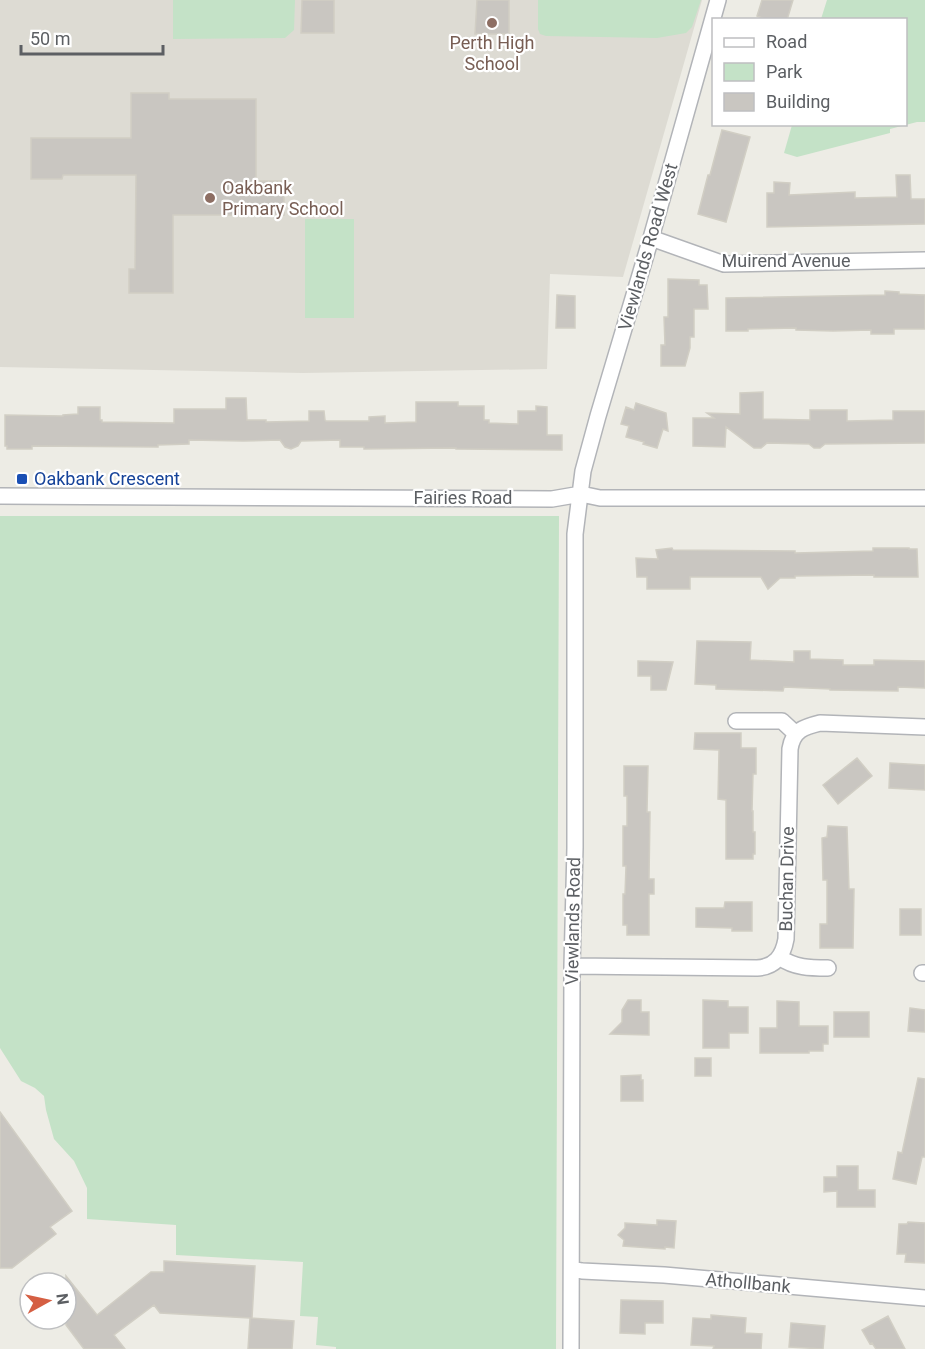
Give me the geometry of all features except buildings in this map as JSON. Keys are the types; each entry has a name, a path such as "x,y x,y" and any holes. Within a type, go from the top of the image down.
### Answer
{"street":[{"name":"Viewlands Road West","path":"713,18 718,0"},
{"name":"Viewlands Road West","path":"581,494 583,471 598,416 712,21"},
{"name":"Muirend Avenue","path":"651,238 724,264 925,260"},
{"name":"Fairies Road","path":"0,496 552,499 581,494 600,498 925,498"},
{"name":"Viewlands Road","path":"572,1349 575,534 581,494"},
{"path":"736,721 782,721 796,734 805,727 820,723 925,727"},
{"name":"Buchan Drive","path":"572,966 762,967 770,966 779,957 786,939 790,749 791,741 796,734"},
{"path":"779,957 796,966 828,968"},
{"name":"Athollbank","path":"572,1269 925,1298"}],"shaded area":[{"path":"0,0 702,0 623,277 550,274 547,369 303,373 0,367"}],"green space":[{"path":"173,0 295,0 294,30 285,38 173,39"},
{"path":"538,0 701,0 692,27 686,33 657,38 546,36 540,34 538,29"},
{"path":"827,0 925,0 925,122 907,125 907,18 821,18"},
{"path":"792,126 902,126 890,129 890,133 797,157 784,153"},
{"path":"305,219 354,219 354,318 305,318"},
{"path":"0,516 559,516 556,1349 336,1349 336,1347 316,1345 318,1317 300,1316 303,1262 176,1255 176,1225 87,1219 87,1188 74,1161 54,1139 44,1096 21,1081 0,1048"}],"place":[{"name":"Perth High School","path":"492,23"},
{"name":"Oakbank Primary School","path":"210,198"},
{"name":"Oakbank Crescent","path":"22,479"}]}
